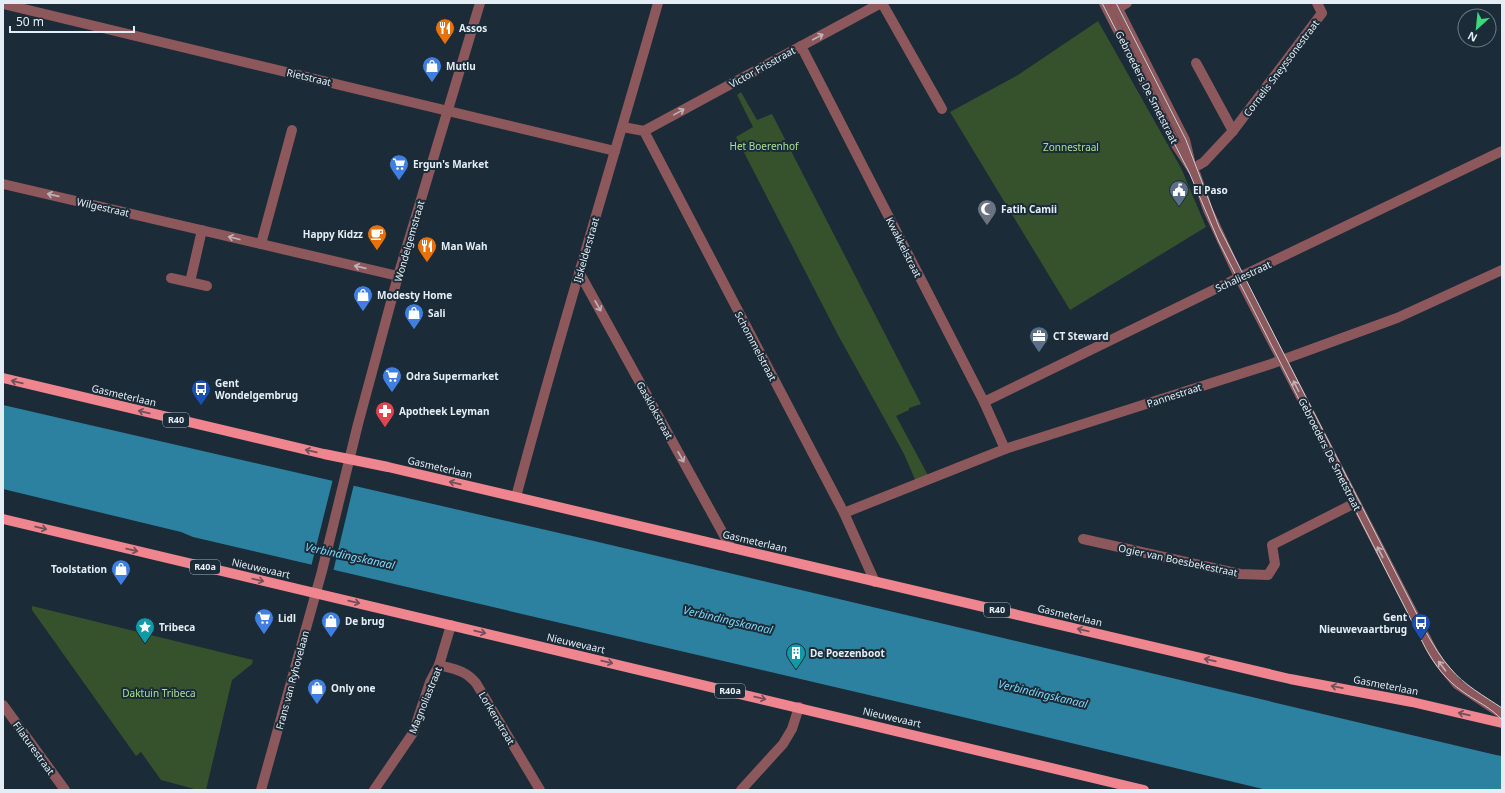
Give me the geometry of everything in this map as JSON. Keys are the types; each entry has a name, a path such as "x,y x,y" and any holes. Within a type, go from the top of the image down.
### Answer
{"main road":[{"name":"Gasmeterlaan","path":"3,378 1290,679 1412,702 1502,723"},
{"name":"Nieuwevaart","path":"3,519 1144,790"}],"street":[{"name":"Wondelgemstraat","path":"322,571 349,459 398,276 480,3"},
{"name":"IJskelderstraat","path":"516,497 579,272 623,127 658,3"},
{"name":"Victor Frisstraat","path":"644,131 881,3 942,109"},
{"name":"Gebroeders De Smetstraat","path":"1104,3 1117,7 1176,146 1196,175 1208,210 1239,277 1397,585 1440,663 1457,684 1502,714"},
{"name":"Cornelis Sneyssonestraat","path":"1192,169 1204,162 1233,131 1322,14 1316,3"},
{"name":"Rietstraat","path":"3,4 615,151"},
{"name":"Kwakkelstraat","path":"801,46 984,402 1005,449"},
{"path":"1196,63 1233,131"},
{"path":"623,127 644,131"},
{"path":"261,244 292,130"},
{"name":"Schommelstraat","path":"644,131 844,513 875,582"},
{"name":"Schaliestraat","path":"984,402 1239,277 1502,151"},
{"name":"Wilgestraat","path":"3,184 398,276"},
{"path":"190,282 202,230"},
{"name":"Pannestraat","path":"844,513 1005,449 1282,360 1397,318 1502,270"},
{"name":"Gasklokstraat","path":"579,272 731,548"},
{"path":"171,278 207,286"},
{"name":"Ogier van Boesbekestraat","path":"1084,539 1240,574 1268,575 1275,564 1272,545 1355,503"},
{"name":"Frans van Ryhovelaan","path":"261,790 322,571"},
{"name":"Magnoliastraat","path":"374,790 412,732 430,682 439,666 451,625"},
{"name":"Lorkenstraat","path":"439,666 462,671 470,675 540,790"},
{"name":"Filaturestraat","path":"3,705 65,790"},
{"path":"741,790 782,744 792,729 799,707"}],"green space":[{"name":"Zonnestraal","path":"1098,21 1181,168 1206,227 1070,310 950,112 1018,75"},
{"name":"Het Boerenhof","path":"741,92 757,120 772,114 921,404 909,408 909,410 896,416 930,479 917,484 904,454 838,335 736,137 753,127 737,95"},
{"name":"Daktuin Tribeca","path":"32,606 253,660 252,664 232,680 206,790 198,790 161,780 141,752 136,756 32,610"}],"water":[{"name":"Verbindingskanaal","path":"3,405 594,541 1502,756 1502,790 1267,790 950,714 193,537 181,532 3,489"}],"pier":[{"path":"333,479 354,484 333,572 311,567"}],"tram line":[{"path":"1102,3 1189,172 1219,242 1426,649 1437,666 1456,687 1493,711 1502,720"},
{"path":"1116,3 1186,140 1219,227 1427,634 1447,664 1462,680 1474,690 1502,708"}],"place":[{"name":"Assos","path":"445,45"},
{"name":"Mutlu","path":"432,83"},
{"name":"Ergun's Market","path":"399,181"},
{"name":"El Paso","path":"1179,207"},
{"name":"Fatih Camii","path":"987,226"},
{"name":"Happy Kidzz","path":"377,251"},
{"name":"Man Wah","path":"427,263"},
{"name":"Modesty Home","path":"363,312"},
{"name":"Sali","path":"414,330"},
{"name":"CT Steward","path":"1039,353"},
{"name":"Odra Supermarket","path":"392,393"},
{"name":"Gent Wondelgembrug","path":"201,406"},
{"name":"Apotheek Leyman","path":"385,428"},
{"name":"Toolstation","path":"121,586"},
{"name":"Lidl","path":"264,635"},
{"name":"De brug","path":"331,638"},
{"name":"Gent Nieuwevaartbrug","path":"1421,640"},
{"name":"Tribeca","path":"145,644"},
{"name":"De Poezenboot","path":"796,670"},
{"name":"Only one","path":"317,705"}]}
